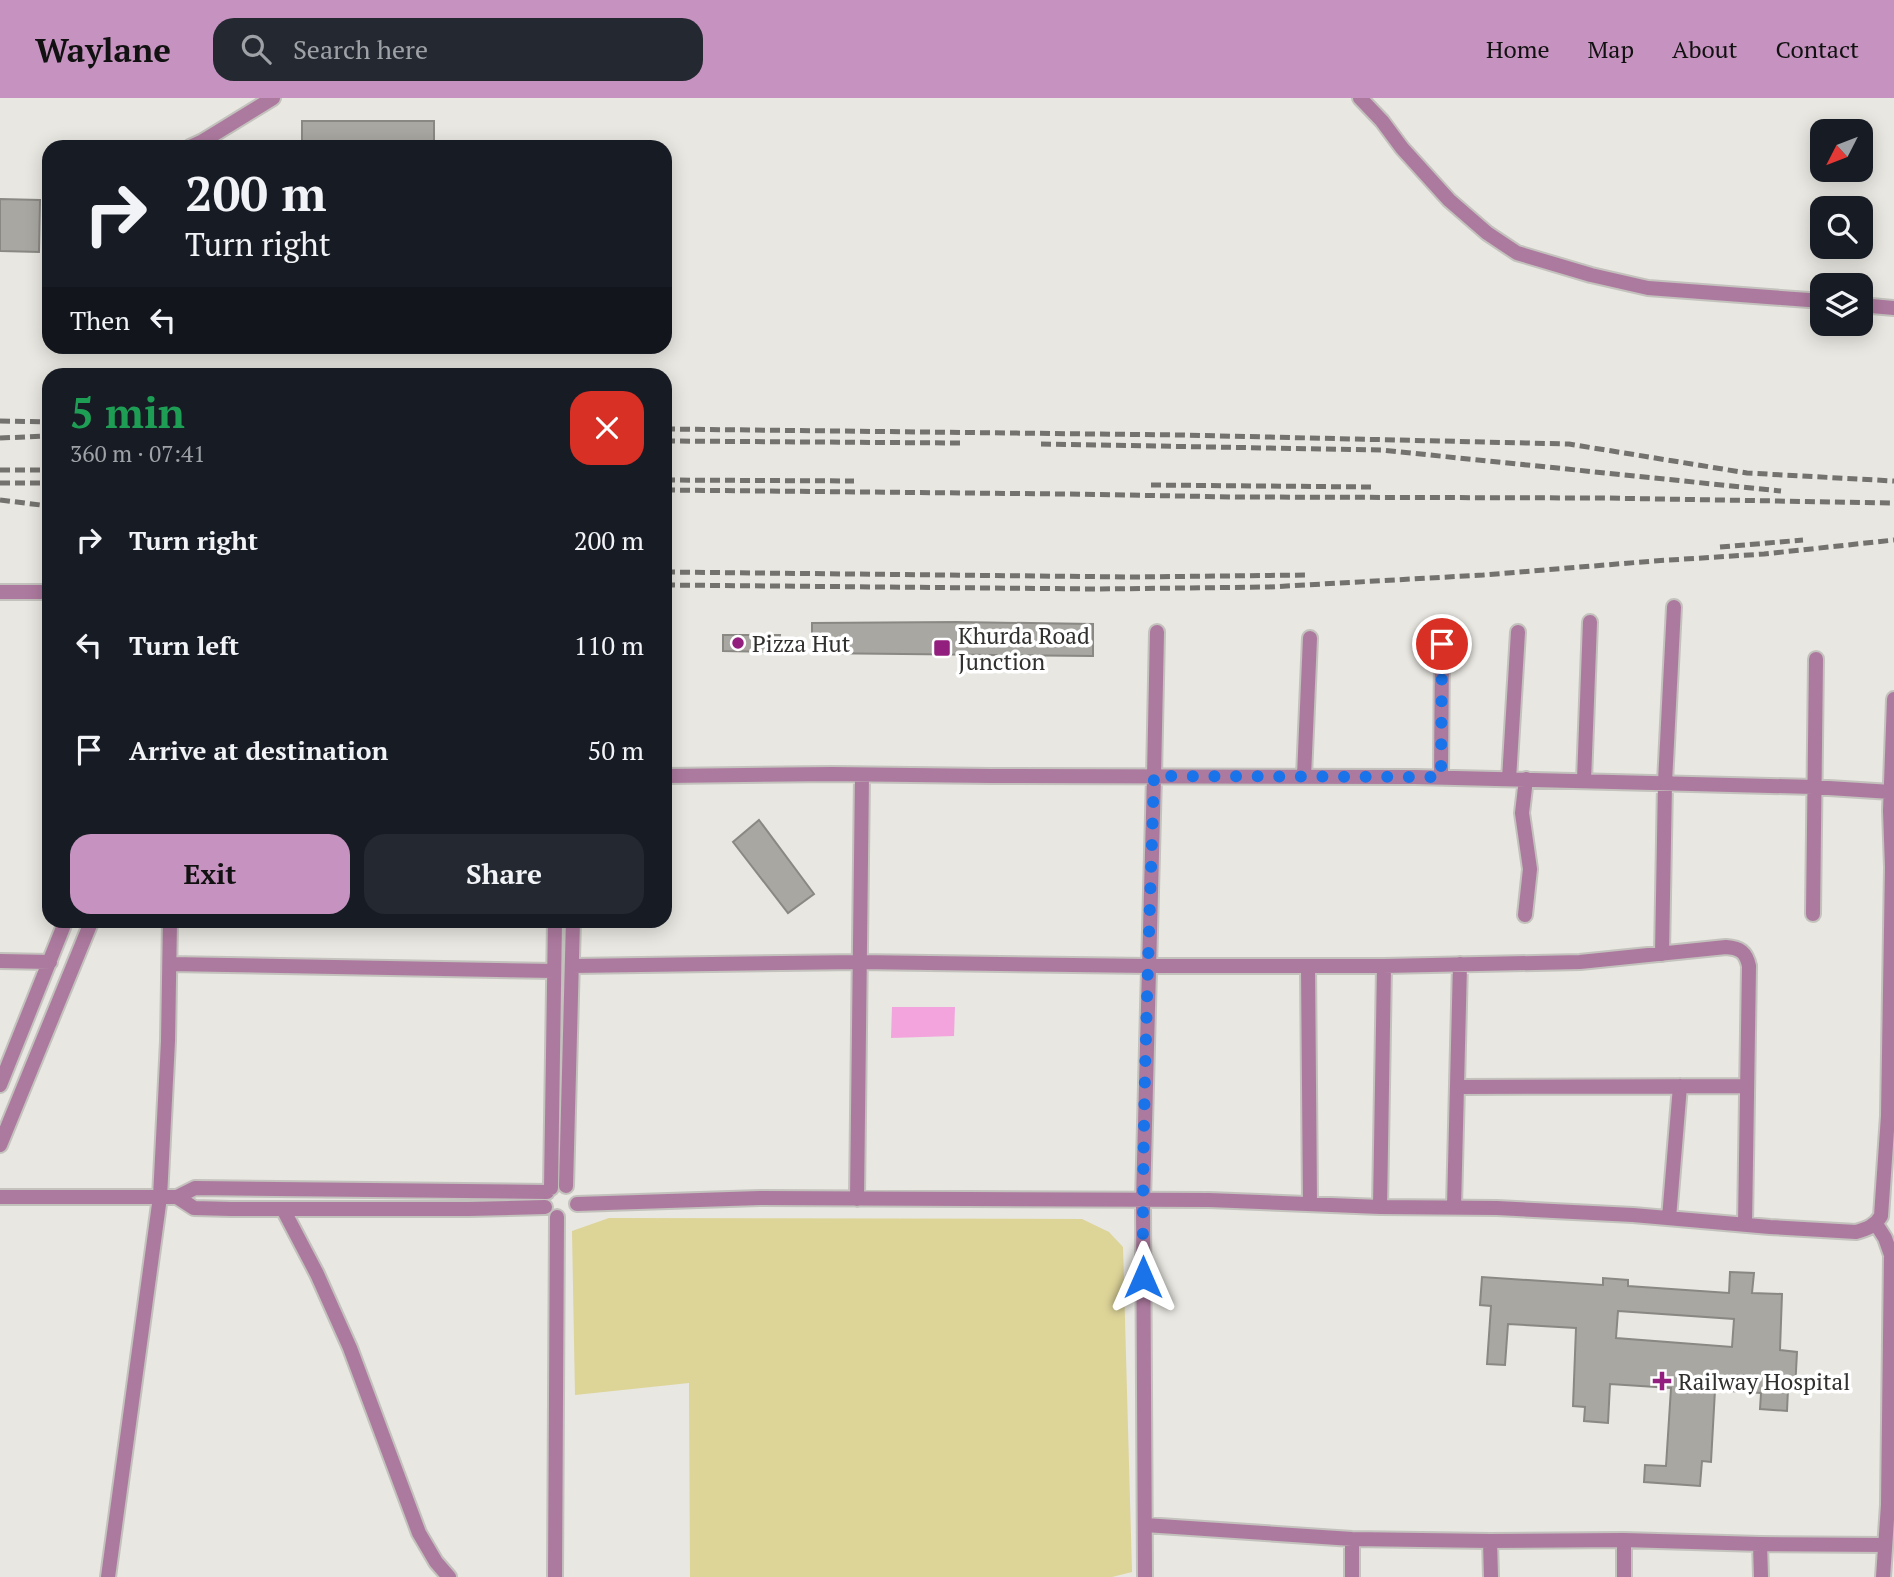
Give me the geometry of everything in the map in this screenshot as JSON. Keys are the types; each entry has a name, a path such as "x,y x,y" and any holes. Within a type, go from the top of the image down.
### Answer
{"street":[{"path":"205,140 273,98"},
{"path":"1360,98 1449,200 1487,233 1517,253 1591,275 1648,288 1810,300"},
{"path":"1873,306 1894,308"},
{"path":"0,592 42,592"},
{"path":"1662,954 1665,782 1674,607"},
{"path":"1584,780 1590,622"},
{"path":"1145,1577 1143,1201 1157,632"},
{"path":"1508,779 1518,632"},
{"path":"1304,776 1310,638"},
{"path":"1441,777 1442,644"},
{"path":"1813,914 1816,659"},
{"path":"577,1204 709,1198 1209,1200 1380,1207 1454,1207 1668,1218 1856,1232 1867,1229 1876,1224 1883,1207 1888,1116 1894,699"},
{"path":"672,776 832,774 1441,777 1665,782 1891,792"},
{"path":"857,1199 862,775"},
{"path":"1525,915 1530,869 1522,813 1526,779"},
{"path":"0,1085 63,928"},
{"path":"0,1145 89,928"},
{"path":"108,1577 159,1197 168,1041 170,928"},
{"path":"177,1197 194,1208 469,1209 548,1195 556,1185 566,1186 575,1193 577,1204 567,1216 552,1215 548,1195 555,928"},
{"path":"566,1186 573,928"},
{"path":"572,966 859,962 1384,966 1580,962 1736,948 1747,957 1749,966 1745,1225"},
{"path":"0,961 50,962"},
{"path":"170,964 554,971"},
{"path":"1454,1207 1460,964"},
{"path":"1308,966 1310,1204"},
{"path":"1380,1207 1384,966"},
{"path":"1668,1218 1680,1086"},
{"path":"1457,1087 1747,1086"},
{"path":"0,1197 177,1197 195,1188 548,1195"},
{"path":"283,1209 317,1274 350,1348 419,1533 436,1562 449,1577"},
{"path":"555,1577 557,1217"},
{"path":"1876,1224 1891,1255 1888,1506 1883,1577"},
{"path":"1145,1525 1352,1539 1885,1545"},
{"path":"1352,1539 1352,1577"},
{"path":"1624,1540 1625,1577"},
{"path":"1490,1541 1491,1577"},
{"path":"1760,1544 1761,1577"}],"shaded area":[{"path":"892,1007 955,1007 954,1036 891,1038"},
{"path":"609,1218 1082,1219 1109,1232 1123,1247 1132,1572 1112,1577 690,1577 689,1383 575,1395 572,1231"}],"building":[{"path":"302,121 434,121 434,140 302,140"},
{"path":"0,199 40,200 39,252 0,251"},
{"path":"812,623 1093,624 1093,656 812,653"},
{"path":"723,635 780,635 779,652 723,651"},
{"path":"759,820 814,894 788,913 733,842"},
{"path":"1730,1272 1754,1273 1752,1293 1782,1294 1780,1350 1797,1352 1795,1390 1788,1389 1787,1411 1760,1409 1761,1393 1715,1390 1711,1462 1702,1461 1700,1486 1644,1482 1645,1465 1666,1466 1671,1388 1610,1384 1608,1423 1584,1421 1585,1407 1573,1406 1576,1328 1508,1324 1505,1365 1487,1364 1491,1306 1480,1305 1482,1277 1603,1285 1603,1278 1628,1280 1628,1286 1729,1293","holes":["1618,1311 1734,1319 1732,1347 1616,1338"]}],"railway":[{"path":"0,421 42,422"},
{"path":"672,429 1181,435 1569,444 1747,473 1894,481"},
{"path":"0,438 42,436"},
{"path":"672,441 960,443"},
{"path":"1041,444 1381,450 1781,491"},
{"path":"0,470 42,470"},
{"path":"672,480 854,481"},
{"path":"0,483 42,483"},
{"path":"1151,485 1372,487"},
{"path":"672,490 1894,503"},
{"path":"0,500 42,505"},
{"path":"1720,547 1803,540"},
{"path":"672,585 1098,589 1269,587 1483,575 1764,554 1894,540"},
{"path":"672,572 1130,577 1308,575"}],"place":[{"name":"Pizza Hut","path":"738,643"},
{"name":"Khurda Road Junction","path":"942,648"},
{"name":"Railway Hospital","path":"1662,1381"}],"route":[{"path":"1143,1277 1147,992 1154,776 1441,777 1442,644"}]}
